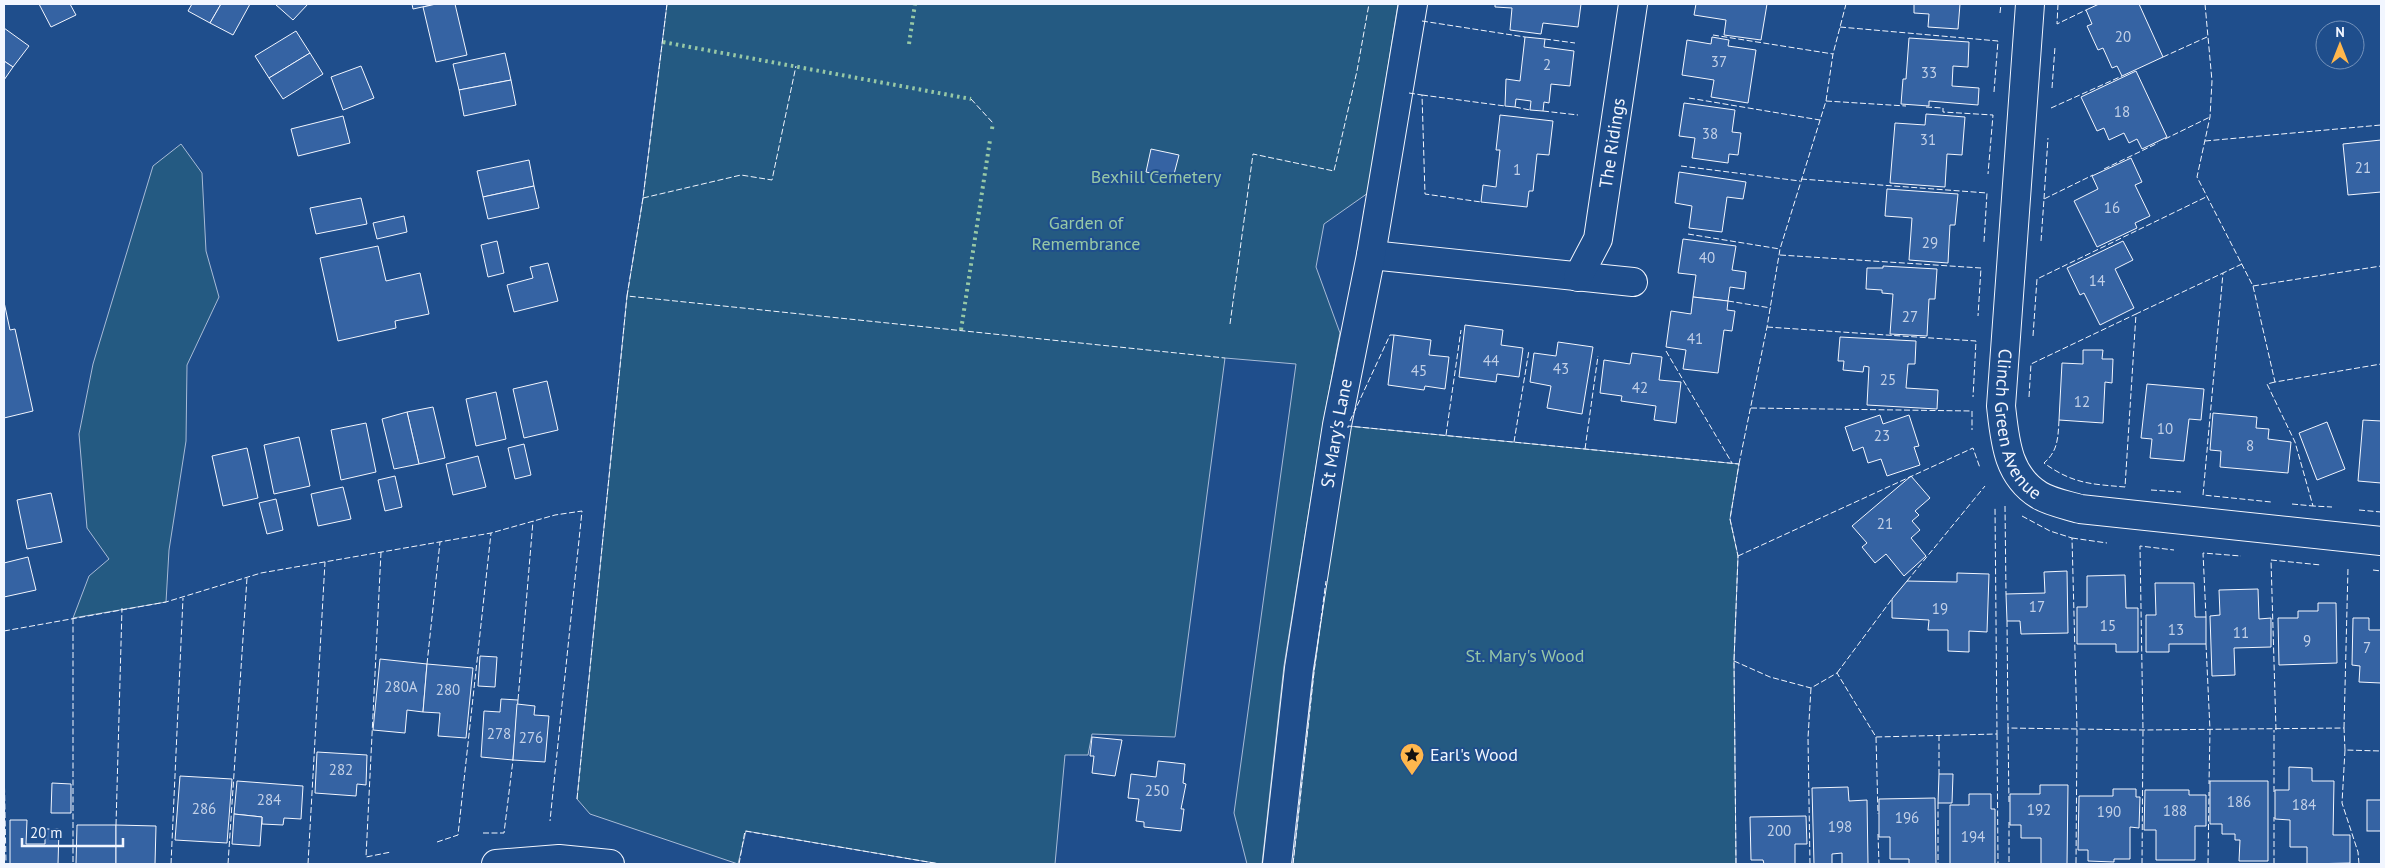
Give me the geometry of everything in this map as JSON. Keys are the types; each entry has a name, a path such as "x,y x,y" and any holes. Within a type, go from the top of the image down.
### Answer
{"street":[{"name":"St Mary's Lane","path":"1277,864 1299,668 1337,425 1371,255 1414,4"},
{"name":"The Ridings","path":"1578,277 1598,240 1633,4"},
{"name":"Clinch Green Avenue","path":"2030,4 2001,406 2005,438 2015,472 2040,495 2080,509 2381,540"},
{"path":"1371,255 1633,282"},
{"path":"496,864 559,859 610,864"}],"green space":[{"path":"667,4 1398,4 1368,193 1324,224 1316,267 1340,333 1323,424 1284,666 1262,864 1247,864 1234,813 1296,364 1225,358 1175,737 1092,734 1088,755 1065,755 1055,864 940,864 746,831 738,864 590,814 577,799 627,296 643,198"},
{"path":"181,144 202,173 206,251 219,297 187,365 186,441 169,550 166,602 73,618 89,576 109,559 87,528 79,434 93,364 153,166"},
{"name":"St. Mary's Wood","path":"1348,426 1739,464 1730,519 1738,556 1734,661 1736,864 1293,864 1314,672"}],"building":[{"path":"39,4 70,4 76,15 51,27"},
{"path":"192,4 221,4 210,23 188,11"},
{"path":"221,4 250,4 233,35 210,23"},
{"path":"275,4 308,4 293,20"},
{"path":"412,4 436,4 413,9"},
{"path":"436,4 455,4 467,55 436,62 423,7"},
{"path":"1495,4 1581,4 1578,27 1543,23 1541,34 1510,30 1512,8 1495,7"},
{"path":"1696,4 1767,4 1761,40 1724,35 1726,20 1694,15"},
{"path":"1914,4 1960,4 1958,29 1928,27 1929,14 1914,13"},
{"path":"2099,4 2139,4 2163,57 2122,76 2117,66 2112,68 2103,48 2098,50 2087,26 2092,24 2086,10"},
{"path":"4,28 29,46 13,67 4,61"},
{"path":"296,31 310,53 269,78 255,56"},
{"path":"1525,37 1545,39 1544,47 1574,51 1570,86 1551,84 1549,103 1544,102 1543,111 1530,110 1531,101 1516,99 1515,107 1505,106 1506,79 1520,81"},
{"path":"1712,37 1729,40 1728,46 1756,50 1748,103 1711,97 1714,80 1682,75 1687,40 1711,44"},
{"path":"1909,38 1969,42 1968,67 1953,66 1952,86 1979,88 1978,105 1929,101 1929,106 1901,104 1903,79 1906,79"},
{"path":"310,53 323,74 283,99 269,78"},
{"path":"505,53 511,80 459,90 453,64"},
{"path":"4,61 13,67 4,80"},
{"path":"361,66 374,98 343,110 331,77"},
{"path":"2136,71 2167,137 2142,149 2137,139 2129,143 2124,133 2109,140 2104,128 2097,131 2081,97"},
{"path":"511,80 516,105 464,116 459,90"},
{"path":"1684,103 1735,110 1732,132 1741,133 1738,155 1729,154 1728,163 1692,158 1695,138 1679,136"},
{"path":"1926,114 1965,117 1962,155 1947,154 1945,187 1890,183 1895,123 1925,125"},
{"path":"1500,115 1553,121 1549,155 1537,154 1533,191 1529,191 1527,207 1481,202 1483,185 1496,187 1500,150 1496,150"},
{"path":"343,116 350,143 298,156 291,129"},
{"path":"2381,140 2381,192 2348,195 2343,144"},
{"path":"1151,149 1179,155 1173,178 1146,172"},
{"path":"2131,158 2142,182 2135,185 2150,216 2135,223 2137,228 2097,247 2074,201 2098,189 2092,176"},
{"path":"529,160 534,186 483,197 477,171"},
{"path":"1679,172 1746,182 1743,199 1727,197 1722,232 1689,228 1692,206 1675,203"},
{"path":"534,186 539,208 488,219 483,197"},
{"path":"1887,189 1958,194 1955,225 1950,225 1948,263 1909,260 1912,218 1885,216"},
{"path":"361,198 367,224 316,234 310,208"},
{"path":"404,216 407,232 377,239 373,223"},
{"path":"1683,239 1736,246 1732,270 1746,272 1744,289 1730,287 1728,301 1693,297 1696,275 1678,273"},
{"path":"497,241 504,273 488,277 481,245"},
{"path":"2123,241 2133,260 2115,269 2134,308 2100,325 2084,293 2080,295 2067,268"},
{"path":"378,246 386,281 420,273 429,314 395,321 396,328 338,341 320,258"},
{"path":"548,263 558,301 514,312 507,285 533,278 530,267"},
{"path":"1883,266 1937,269 1935,299 1929,299 1927,336 1890,334 1893,294 1882,293 1882,290 1866,289 1867,268 1883,268"},
{"path":"1693,297 1728,301 1727,310 1735,311 1732,331 1724,330 1718,373 1683,369 1686,350 1666,347 1671,311 1691,314"},
{"path":"4,302 10,330 15,329 33,411 4,418"},
{"path":"1465,325 1503,330 1501,345 1523,348 1519,377 1497,374 1496,382 1459,377"},
{"path":"1394,335 1431,340 1429,355 1449,357 1445,389 1425,386 1424,390 1388,385"},
{"path":"1840,337 1916,341 1915,364 1908,364 1906,388 1938,390 1937,409 1867,405 1869,367 1864,366 1863,372 1843,370 1844,361 1838,361"},
{"path":"1558,342 1593,347 1582,414 1547,408 1551,386 1530,382 1534,353 1556,356"},
{"path":"2083,350 2103,350 2102,359 2113,359 2112,383 2105,382 2103,423 2059,420 2062,363 2083,364"},
{"path":"1632,353 1662,357 1659,380 1681,382 1676,423 1654,420 1656,406 1621,401 1622,396 1600,393 1604,360 1630,364"},
{"path":"547,381 558,430 524,438 513,389"},
{"path":"2147,384 2204,389 2201,420 2189,419 2184,461 2150,458 2152,439 2141,438"},
{"path":"496,392 506,439 476,446 466,399"},
{"path":"433,407 445,458 419,464 407,412"},
{"path":"407,412 419,464 394,469 382,419"},
{"path":"2213,413 2257,417 2256,428 2269,429 2268,439 2291,442 2288,473 2220,467 2221,451 2210,450"},
{"path":"1880,415 1883,424 1909,415 1919,446 1914,447 1920,465 1887,476 1881,459 1868,463 1863,447 1853,451 1845,427"},
{"path":"2363,420 2381,421 2381,483 2358,481"},
{"path":"2327,422 2345,469 2317,480 2299,433"},
{"path":"366,423 376,472 341,480 331,430"},
{"path":"299,437 310,486 274,494 264,445"},
{"path":"524,444 531,475 515,479 508,448"},
{"path":"247,448 258,498 223,506 212,456"},
{"path":"478,456 486,487 453,495 446,464"},
{"path":"395,476 402,507 385,511 378,480"},
{"path":"1911,476 1930,498 1915,511 1919,515 1912,521 1920,530 1911,538 1926,556 1904,576 1886,554 1875,563 1862,547 1867,543 1852,526"},
{"path":"343,487 351,519 318,526 311,494"},
{"path":"51,493 62,542 27,549 17,500"},
{"path":"276,499 283,530 267,534 259,503"},
{"path":"28,557 36,590 4,597 4,563"},
{"path":"2067,571 2068,633 2021,634 2020,621 2007,621 2006,594 2045,593 2044,572"},
{"path":"1957,573 1989,574 1987,632 1969,631 1969,652 1948,651 1948,630 1928,630 1929,620 1892,618 1892,599 1907,581 1957,582"},
{"path":"2125,575 2126,608 2138,608 2138,652 2116,652 2116,644 2077,644 2077,607 2087,607 2087,576"},
{"path":"2155,583 2194,583 2195,617 2206,617 2206,644 2169,644 2169,652 2146,652 2146,615 2156,615"},
{"path":"2258,589 2259,619 2271,618 2271,647 2234,648 2235,675 2212,676 2210,616 2220,615 2219,590"},
{"path":"2318,603 2336,603 2337,663 2279,665 2278,618 2298,618 2298,611 2318,611"},
{"path":"2353,618 2369,618 2369,630 2381,630 2381,683 2359,682 2360,666 2352,665"},
{"path":"480,656 497,657 495,687 478,686"},
{"path":"380,659 427,664 423,712 407,710 405,733 373,730"},
{"path":"427,664 473,668 466,738 438,736 440,713 423,712"},
{"path":"501,699 518,700 513,760 481,757 484,711 500,712"},
{"path":"517,704 535,706 534,715 549,716 545,762 513,760"},
{"path":"1092,737 1122,740 1115,776 1092,773 1094,756 1090,756"},
{"path":"317,752 367,755 366,785 357,784 356,796 315,793"},
{"path":"1158,761 1185,764 1183,783 1186,784 1181,809 1184,809 1181,831 1144,827 1144,822 1136,821 1139,799 1128,798 1131,774 1156,777"},
{"path":"2289,767 2312,768 2312,781 2334,781 2333,835 2350,835 2350,863 2307,864 2307,847 2290,847 2290,820 2275,819 2275,790 2289,790"},
{"path":"1939,774 1953,774 1952,803 1938,803"},
{"path":"180,776 232,779 227,843 175,840"},
{"path":"237,781 303,786 301,819 284,818 283,825 262,824 262,817 234,814"},
{"path":"2210,781 2268,781 2268,861 2239,861 2240,840 2235,840 2235,834 2222,834 2222,824 2210,824"},
{"path":"52,783 71,784 71,813 51,813"},
{"path":"2040,785 2068,785 2067,864 2041,864 2041,838 2021,838 2021,825 2010,825 2010,794 2040,794"},
{"path":"1848,787 1849,801 1867,800 1868,864 1842,864 1842,853 1832,854 1832,864 1814,864 1812,788"},
{"path":"2113,789 2136,789 2136,797 2140,797 2139,828 2130,827 2130,859 2114,859 2114,862 2088,861 2088,850 2078,850 2079,796 2113,796"},
{"path":"2145,790 2189,790 2189,795 2206,795 2206,826 2195,826 2195,860 2156,860 2156,830 2144,830"},
{"path":"1969,794 1991,794 1991,809 1995,809 1995,864 1950,864 1950,805 1969,805"},
{"path":"1935,798 1936,864 1909,864 1909,859 1890,859 1890,837 1879,837 1879,799"},
{"path":"2367,800 2381,800 2381,831 2367,831"},
{"path":"234,814 262,817 260,846 232,844"},
{"path":"1806,816 1807,844 1795,844 1795,864 1764,864 1763,860 1751,860 1750,817"},
{"path":"10,820 27,820 26,844 45,844 45,829 59,829 58,864 10,864"},
{"path":"77,825 116,825 116,864 76,864"},
{"path":"116,825 156,826 155,864 116,864"}],"hedge":[{"path":"909,44 915,4"},
{"path":"663,42 971,99"},
{"path":"992,129 993,123"},
{"path":"961,330 990,140"}],"fence":[{"path":"667,4 643,198 627,296 1225,358"},
{"path":"1230,324 1253,154 1334,171 1357,71 1369,4"},
{"path":"1739,464 1767,327 1780,249 1826,101 1833,54 1846,4"},
{"path":"2000,13 2001,4"},
{"path":"2058,4 2057,24 2086,10"},
{"path":"2205,4 2212,81 2210,117 2197,177 2253,286 2275,382 2381,364"},
{"path":"1422,21 1525,37"},
{"path":"1840,27 1998,41 1994,92"},
{"path":"1713,35 1833,54"},
{"path":"2163,57 2207,37"},
{"path":"1545,39 1575,43"},
{"path":"2052,88 2055,47"},
{"path":"643,198 741,175 772,180 796,66"},
{"path":"2051,108 2122,76"},
{"path":"1409,93 1422,95 1425,194 1481,202"},
{"path":"1422,95 1505,106"},
{"path":"1689,98 1820,120"},
{"path":"971,99 993,123"},
{"path":"1826,101 1906,106"},
{"path":"1515,107 1530,110"},
{"path":"1926,107 1943,108 1943,112 1993,115 1988,174"},
{"path":"1543,111 1578,115"},
{"path":"2165,139 2210,117"},
{"path":"2205,141 2381,125"},
{"path":"2044,199 2048,138"},
{"path":"2104,169 2158,143"},
{"path":"1681,166 1800,181"},
{"path":"2041,241 2044,199 2093,175"},
{"path":"1801,179 1987,193 1984,242"},
{"path":"2033,336 2037,279 2206,197"},
{"path":"1688,234 1780,249"},
{"path":"1780,255 1981,268 1978,316"},
{"path":"2242,264 2223,273 2203,495 2271,502"},
{"path":"2253,286 2381,266"},
{"path":"2059,420 2055,449 2044,463 2064,475 2083,482 2125,487 2136,314 2223,273"},
{"path":"577,799 627,296"},
{"path":"1728,301 1771,308"},
{"path":"2029,397 2031,364 2136,314"},
{"path":"1767,327 1976,341 1973,397"},
{"path":"1446,435 1461,330"},
{"path":"1350,421 1390,335 1394,335"},
{"path":"1514,442 1529,350"},
{"path":"1666,351 1732,463"},
{"path":"1585,449 1598,356"},
{"path":"2275,382 2267,384 2295,442 2313,506 2332,507"},
{"path":"1751,408 1972,411 1972,430"},
{"path":"1348,428 1348,426 1739,464 1730,519 1738,556 1734,661 1736,864"},
{"path":"1738,556 1973,448 1980,468"},
{"path":"1907,581 1985,486"},
{"path":"2151,490 2181,492"},
{"path":"2292,504 2313,506"},
{"path":"2005,506 2006,594"},
{"path":"1734,661 1770,677 1811,688 1837,673 1876,737 1997,734 1995,507"},
{"path":"2359,510 2381,512"},
{"path":"4,631 166,602 261,573 491,533 555,515 582,511 550,821"},
{"path":"2022,516 2050,531 2072,538 2077,729 2076,864"},
{"path":"518,700 533,521"},
{"path":"437,842 458,835 491,533"},
{"path":"2072,538 2107,543"},
{"path":"427,664 440,542"},
{"path":"2142,864 2143,730 2140,546 2174,550"},
{"path":"381,552 366,857 391,852"},
{"path":"2206,617 2203,553 2241,556"},
{"path":"2276,730 2271,560 2321,565"},
{"path":"308,864 325,562"},
{"path":"2344,728 2348,568"},
{"path":"2373,570 2381,571"},
{"path":"228,864 247,578"},
{"path":"1293,864 1326,581"},
{"path":"171,864 183,598"},
{"path":"1837,673 1892,599"},
{"path":"116,825 122,608"},
{"path":"73,618 73,864"},
{"path":"2007,621 2008,728 2143,730 2344,728 2345,750 2381,751"},
{"path":"2206,644 2210,730 2209,784"},
{"path":"1810,864 1808,738 1811,688"},
{"path":"2008,728 2009,804"},
{"path":"2274,730 2274,792"},
{"path":"1997,734 1998,864"},
{"path":"1939,735 1939,774"},
{"path":"1876,737 1878,814"},
{"path":"2345,750 2342,803 2358,852 2359,864"},
{"path":"483,833 504,833 513,760"},
{"path":"4,761 6,864"},
{"path":"2208,864 2209,792"},
{"path":"1938,803 1938,864"},
{"path":"2274,817 2274,864"},
{"path":"2009,822 2009,864"},
{"path":"739,864 745,831 940,864"},
{"path":"1878,834 1879,864"}],"place":[{"name":"Earl's Wood","path":"1412,776"}],"park label":[{"name":"Bexhill Cemetery","path":"1156,177"},
{"name":"Garden of Remembrance","path":"1086,233"}]}
